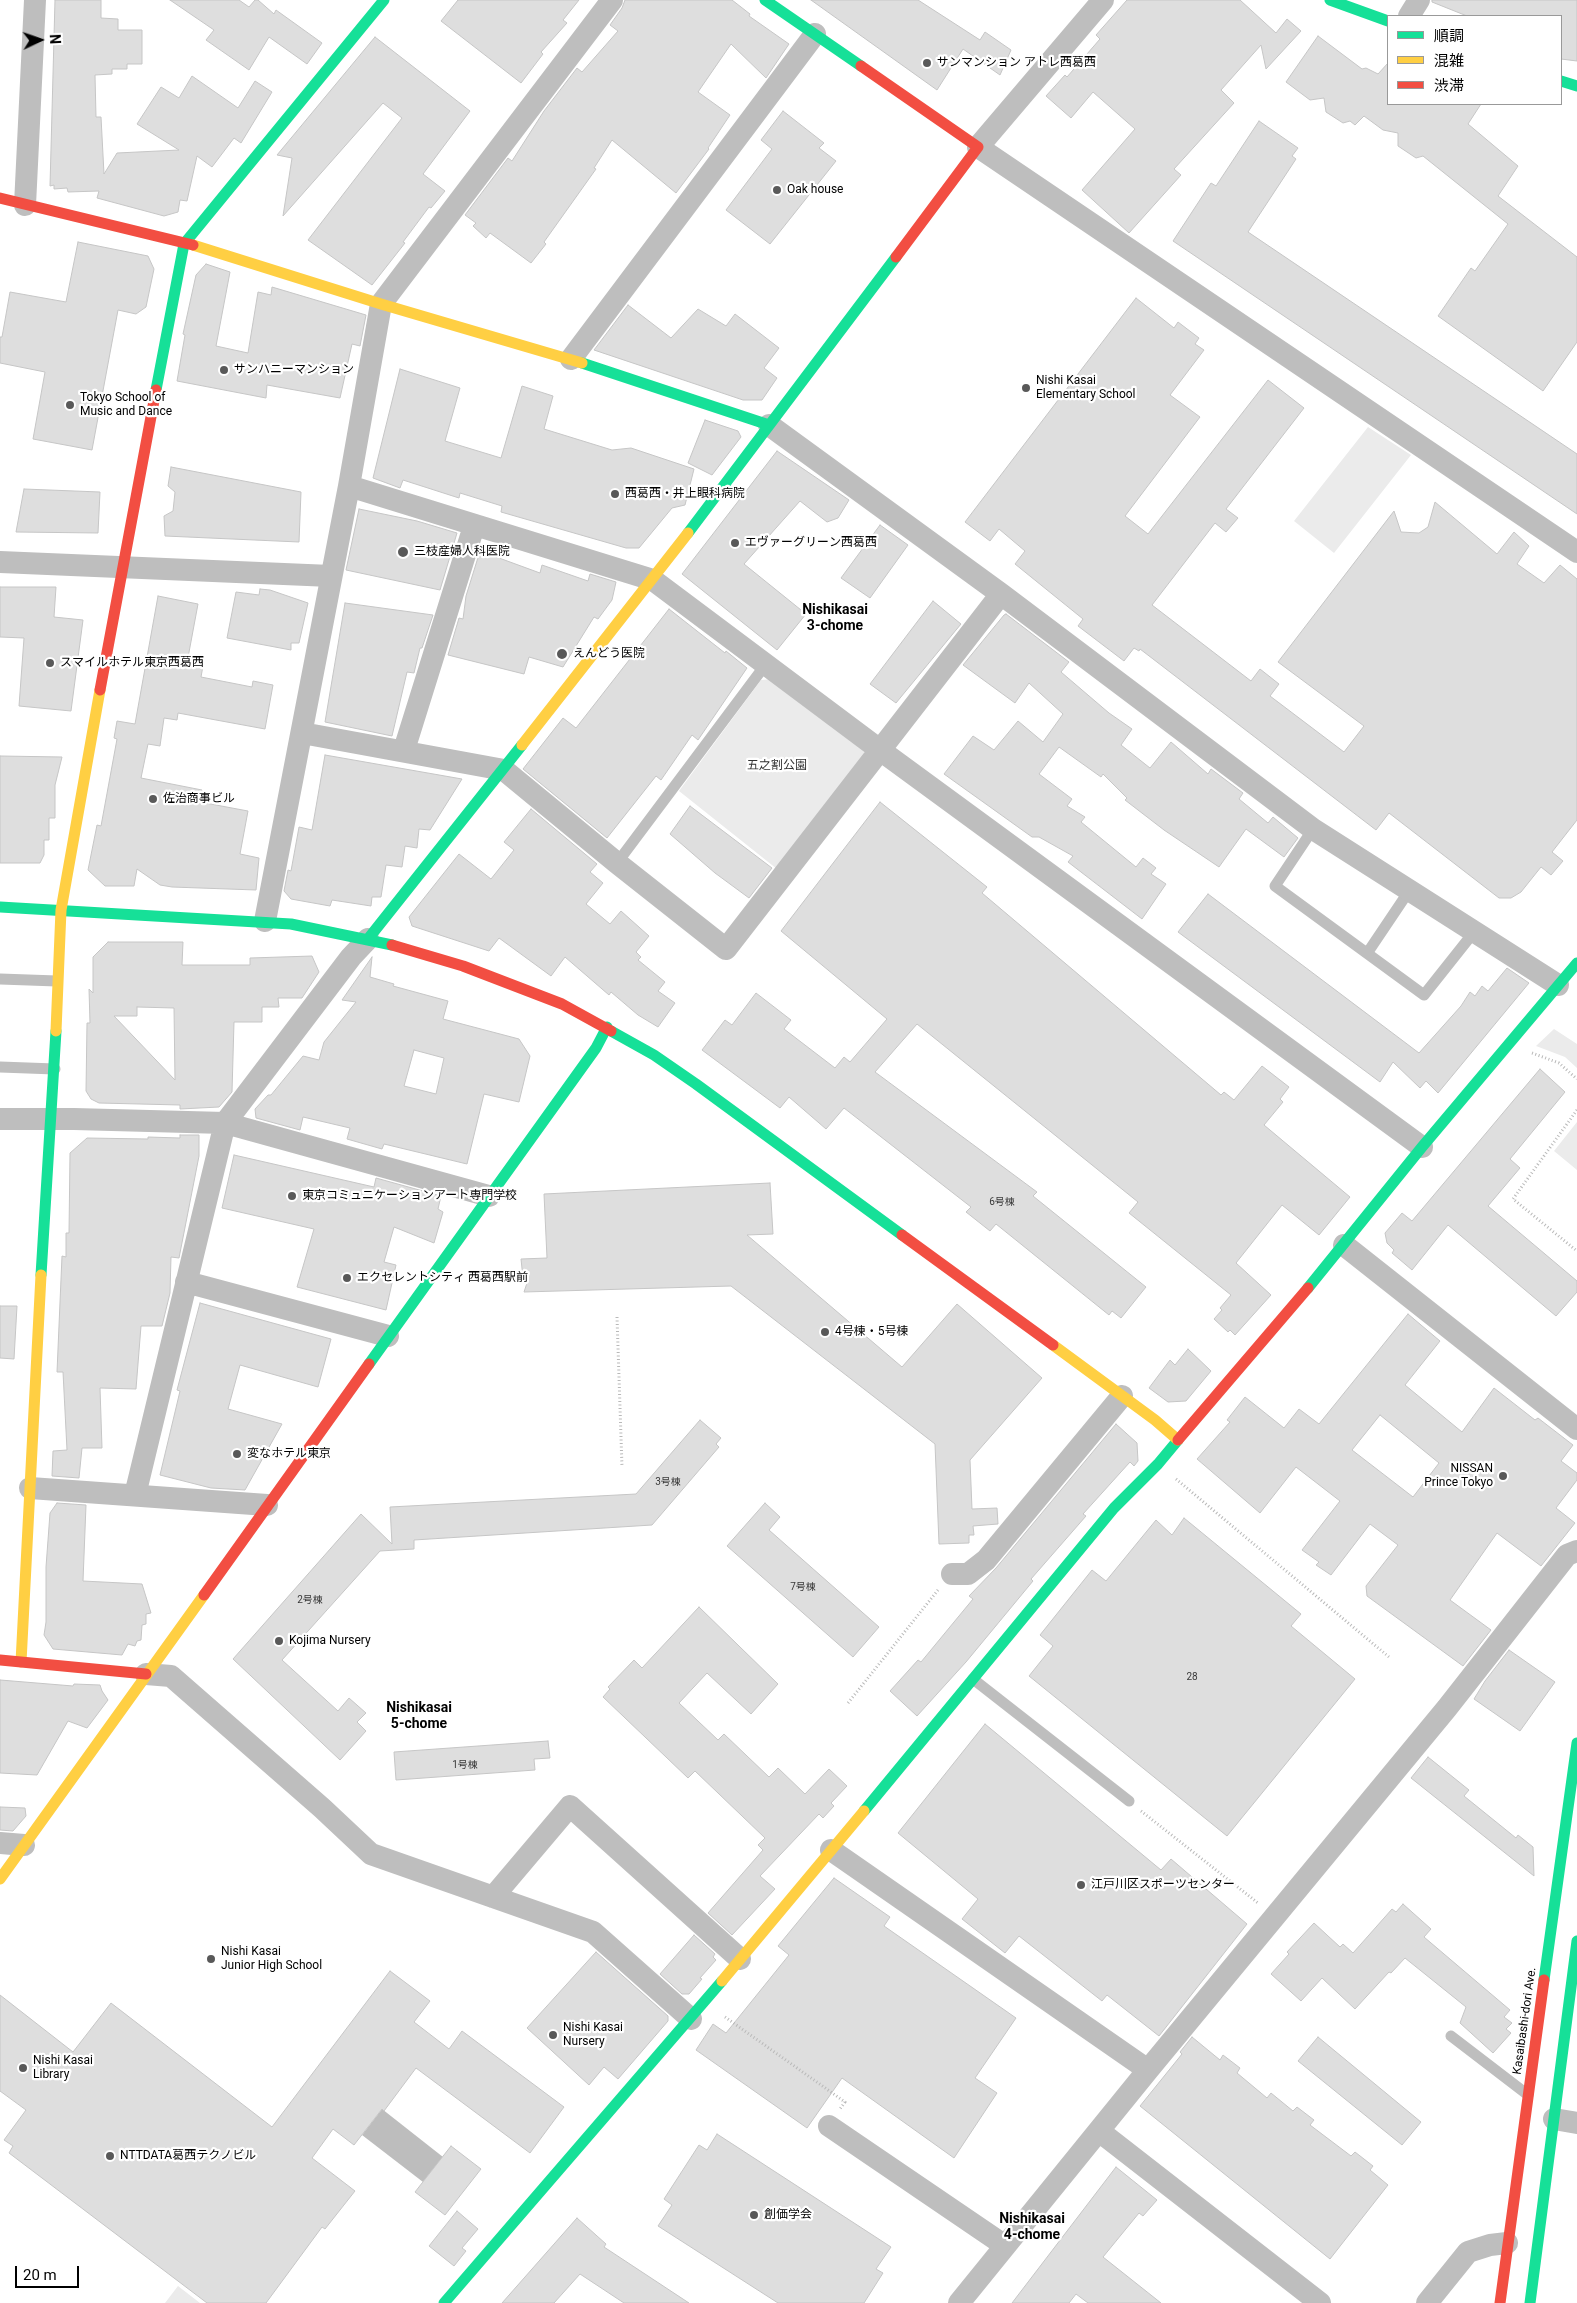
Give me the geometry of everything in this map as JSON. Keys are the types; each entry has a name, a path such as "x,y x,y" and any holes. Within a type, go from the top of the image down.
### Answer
{"street":[{"path":"25,205 35,0"},
{"path":"21,1662 50,1119 54,1093 61,910 184,244 384,0"},
{"path":"265,921 349,486 381,304 612,0"},
{"path":"765,0 978,147 1577,552"},
{"path":"135,1495 225,1123 351,957 368,939 504,770 653,580 978,147 1103,0"},
{"path":"1330,0 1387,21"},
{"path":"1410,15 1419,0"},
{"path":"571,359 815,34"},
{"path":"1562,81 1577,86"},
{"path":"0,198 212,250 381,304 571,359 769,425 1001,594 1313,829 1558,985"},
{"path":"349,486 653,580 880,750 1422,1147"},
{"path":"404,750 474,526"},
{"path":"0,562 331,576"},
{"path":"302,732 504,770 726,949 1001,594"},
{"path":"0,907 265,921 368,939 411,949 471,969 562,1004 607,1027 654,1055 696,1084 1122,1396 1178,1440"},
{"path":"444,2303 691,2019 1114,1508 1178,1440 1344,1245 1422,1147 1577,962"},
{"path":"0,1879 267,1505 317,1439 488,1196 596,1048 607,1027"},
{"path":"0,1120 50,1119 225,1123 488,1196"},
{"path":"1344,1245 1577,1429"},
{"path":"186,1282 388,1336"},
{"path":"952,1574 968,1574 986,1560 1122,1396"},
{"path":"30,1488 267,1505"},
{"path":"967,2300 1004,2245 1447,1708 1567,1555 1577,1551"},
{"path":"0,1660 171,1676 322,1808 371,1854 593,1932 691,2019"},
{"name":"Kasaibashi-dori Ave.","path":"1500,2303 1577,1743"},
{"path":"493,1897 570,1806 740,1958"},
{"path":"0,1843 24,1845"},
{"path":"831,1850 1148,2070"},
{"path":"1530,2303 1577,1941"},
{"path":"1554,2119 1577,2123"},
{"path":"829,2126 1004,2245"},
{"path":"1099,2131 1320,2303"},
{"path":"1427,2303 1468,2252 1490,2245 1507,2243"}],"lane":[{"path":"617,863 766,664"},
{"path":"1313,829 1275,886 1368,952 1424,995 1474,932"},
{"path":"1368,952 1409,891"},
{"path":"0,979 57,981"},
{"path":"0,1067 55,1069"},
{"path":"973,1679 1129,1801"},
{"path":"1450,2036 1528,2095"}],"path":[{"path":"1524,1050 1559,1063 1577,1078"},
{"path":"1577,1110 1513,1199 1577,1251"},
{"path":"617,1317 622,1467"},
{"path":"1171,1475 1389,1657"},
{"path":"848,1702 952,1574"},
{"path":"1129,1801 1275,1916"},
{"path":"722,2014 845,2102 829,2126"}],"green space":[{"path":"1368,427 1411,455 1334,553 1294,521"},
{"name":"五之割公園","path":"772,679 863,746 865,757 777,869 679,791 761,680"},
{"path":"1554,1029 1577,1044 1577,1068 1565,1057 1536,1046"},
{"path":"1577,1122 1577,1170 1554,1151"},
{"path":"178,2286 200,2303 165,2303"}],"shaded area":[{"path":"382,2109 443,2157 423,2182 362,2135"}],"building":[{"path":"55,0 101,0 101,18 118,19 118,30 142,30 142,64 127,64 127,69 112,69 112,74 95,75 96,117 101,117 104,174 117,153 179,150 137,124 161,87 179,98 192,76 238,108 255,81 272,92 241,143 234,138 212,167 197,156 187,201 180,200 178,212 164,216 97,198 99,191 68,192 67,188 54,189 54,185 50,186"},
{"path":"170,0 239,0 249,7 255,0 258,0 274,14 276,10 322,43 307,64 269,37 249,70 206,40 214,30"},
{"path":"458,0 579,0 563,20 567,23 541,52 543,54 521,83 441,21"},
{"path":"625,0 732,0 750,14 749,16 789,44 766,78 731,44 698,92 730,115 709,149 676,193 612,140 594,168 596,169 544,242 546,244 531,263 490,233 486,238 473,226 476,223 465,215 508,158 512,161 544,111 577,68 582,72 618,31 610,25 622,8"},
{"name":"サンマンション アトレ西葛西","path":"811,0 918,0 980,40 985,32 1011,50 1000,75 963,49 937,90"},
{"path":"1127,0 1240,0 1276,33 1287,19 1301,31 1266,69 1261,45 1221,90 1234,103 1174,169 1181,175 1129,233 1082,190 1135,129 1093,92 1071,118 1046,96 1065,75 1067,77 1100,39 1096,35"},
{"path":"1432,0 1577,0 1577,61 1562,59 1562,15 1464,15 1432,2"},
{"path":"1318,36 1362,69 1366,68 1378,74 1387,64 1387,105 1480,105 1468,124 1518,166 1498,196 1577,257 1577,342 1543,391 1438,316 1471,268 1475,271 1508,224 1423,156 1416,158 1398,146 1398,133 1383,130 1364,116 1355,125 1350,121 1343,123 1326,112 1324,98 1310,100 1286,82"},
{"path":"375,37 470,111 423,174 445,191 431,208 429,207 403,242 405,243 372,285 308,240 402,118 383,103 283,216 292,158 277,155"},
{"name":"Oak house","path":"783,111 824,143 819,148 836,161 770,244 726,210 772,149 761,140"},
{"path":"1259,121 1298,148 1292,156 1296,159 1248,232 1577,454 1577,514 1173,241 1211,183 1216,186"},
{"path":"78,242 148,256 154,269 146,307 136,314 118,310 92,450 33,439 45,372 0,363 0,337 2,337 10,292 66,302"},
{"path":"206,264 230,272 216,346 248,353 258,292 271,295 272,287 366,315 360,346 352,344 340,398 267,385 266,398 177,381 185,335 183,334 196,275"},
{"path":"1136,298 1174,328 1178,322 1199,338 1195,344 1204,350 1170,395 1200,417 1125,516 1148,534 1268,380 1304,408 1226,509 1238,518 1226,532 1215,523 1152,605 1251,681 1260,669 1279,684 1270,696 1344,752 1364,726 1278,662 1394,511 1401,532 1419,533 1428,527 1435,502 1497,554 1514,532 1529,546 1517,564 1544,583 1560,565 1577,579 1577,820 1552,852 1563,861 1551,875 1541,867 1521,892 1511,898 1499,898 1389,813 1376,830 1140,649 1139,651 1134,648 1124,661 1078,626 1083,619 1015,564 1025,551 999,529 990,541 965,522"},
{"path":"628,305 671,338 698,309 726,326 735,314 779,348 764,368 777,378 762,400 743,400 594,350"},
{"path":"400,369 460,388 445,441 501,458 522,386 553,396 544,429 612,450 631,448 694,469 685,505 672,508 639,548 626,548 501,512 502,506 460,493 459,498 403,480 400,488 373,478"},
{"path":"705,420 738,431 741,437 712,475 688,463"},
{"name":"エヴァーグリーン西葛西","path":"777,451 849,500 838,518 827,522 800,501 744,564 806,614 777,650 682,574"},
{"path":"171,467 301,492 299,542 165,536 164,516 173,511 175,492 168,486"},
{"path":"24,489 100,492 98,533 16,532"},
{"name":"三枝産婦人科医院","path":"359,509 417,521 457,533 440,590 346,570"},
{"path":"880,525 908,545 870,598 841,578"},
{"path":"480,551 540,573 542,565 588,581 590,574 616,582 612,600 598,619 594,617 563,667 529,657 524,674 448,655 459,618 463,619 466,596"},
{"name":"スマイルホテル東京西葛西","path":"0,587 56,587 54,617 83,620 71,711 19,706 24,638 0,637"},
{"path":"260,589 270,590 308,603 299,643 291,643 291,650 227,638 236,592 259,595"},
{"path":"158,596 198,604 187,663 203,666 201,677 252,687 253,681 273,685 265,729 178,713 177,720 164,718 160,746 148,744 141,778 202,790 200,802 248,811 240,854 259,858 256,890 160,885 137,869 134,886 105,886 88,870 97,825 101,826 117,739 114,738 117,721 135,724"},
{"path":"933,601 961,624 896,703 870,684"},
{"path":"345,603 433,615 422,648 420,648 414,673 407,672 392,736 325,722"},
{"path":"669,609 747,668 698,740 692,735 661,780 656,776 607,838 523,769 563,718 576,728"},
{"path":"1006,614 1069,662 1061,672 1109,713 1132,729 1121,745 1150,768 1171,742 1208,774 1211,769 1243,793 1239,799 1268,823 1273,817 1298,838 1284,857 1246,829 1219,867 1164,830 1125,800 1127,798 1103,774 1101,777 1059,747 1039,774 1072,799 1067,806 1085,817 1081,822 1136,867 1143,858 1156,868 1151,874 1166,884 1142,919 1068,862 1073,856 1039,837 1032,837 944,774 973,736 994,750 1018,721 1043,742 1063,714 1029,683 1015,703 963,665"},
{"path":"325,755 462,779 430,830 419,829 417,848 405,846 402,867 386,865 381,897 372,897 371,906 332,900 330,906 291,899 284,891 288,870 291,871 299,827 312,830"},
{"path":"0,756 62,757 55,785 55,818 49,818 49,840 44,840 44,855 40,863 0,863"},
{"path":"880,802 987,887 982,893 1221,1095 1224,1092 1234,1100 1262,1066 1289,1087 1280,1099 1283,1102 1264,1125 1350,1197 1319,1235 1282,1205 1236,1263 1271,1295 1235,1335 1230,1330 1228,1332 1214,1319 1231,1295 1129,1213 1138,1202 917,1024 875,1072 1037,1192 1033,1196 1146,1287 1121,1318 1112,1311 1109,1315 996,1224 990,1231 966,1212 971,1207 844,1108 826,1129 789,1097 780,1108 702,1050 725,1020 732,1025 756,993 791,1020 784,1029 835,1068 844,1057 850,1062 887,1019 781,931"},
{"path":"690,806 772,868 749,898 715,873 670,834"},
{"path":"531,809 597,864 590,872 603,883 586,904 610,924 621,911 649,936 636,952 641,957 638,960 665,982 658,991 675,1003 658,1027 638,1015 611,992 609,995 565,957 551,976 499,938 489,951 412,926 409,917 459,854 491,879 514,850 504,842"},
{"path":"1208,894 1419,1053 1461,1006 1470,992 1475,996 1482,986 1488,991 1507,968 1529,983 1438,1093 1426,1081 1420,1088 1393,1062 1380,1082 1178,932"},
{"path":"108,942 183,942 182,965 250,965 250,958 312,956 319,972 302,998 278,998 279,1007 262,1007 262,1022 234,1022 232,1092 219,1107 180,1109 180,1105 99,1103 91,1099 86,1091 87,1023 90,1023 89,989 93,993 93,957","holes":["137,1007 174,1008 175,1080 114,1016 137,1016"]},
{"path":"372,957 370,977 394,984 393,986 448,1001 443,1019 519,1039 530,1056 519,1102 484,1094 467,1164 384,1144 382,1149 347,1139 350,1128 303,1117 300,1130 256,1118 255,1109 268,1095 271,1095 303,1056 319,1060 324,1042 356,1002 342,1000","holes":["414,1050 444,1058 436,1094 404,1086"]},
{"path":"1540,1069 1565,1092 1510,1159 1520,1168 1488,1206 1577,1281 1577,1292 1556,1316 1448,1225 1412,1270 1392,1253 1394,1250 1387,1243 1385,1233 1402,1213 1412,1221"},
{"path":"180,1135 199,1135 199,1156 179,1258 171,1257 170,1293 162,1326 141,1326 136,1389 100,1388 102,1448 82,1448 79,1478 52,1476 53,1451 67,1450 63,1372 57,1372 62,1256 66,1257 66,1233 69,1233 70,1153 87,1138 180,1138"},
{"path":"234,1155 374,1187 376,1178 441,1196 438,1209 443,1212 434,1243 394,1227 384,1262 396,1265 386,1310 297,1287 314,1229 222,1208"},
{"name":"4号棟・5号棟","path":"770,1183 773,1234 747,1235 902,1367 957,1304 1042,1378 970,1460 972,1509 997,1508 998,1524 973,1526 974,1535 969,1535 969,1543 939,1544 935,1444 731,1286 524,1292 528,1280 523,1278 521,1259 547,1258 544,1194"},
{"path":"200,1303 331,1339 318,1387 240,1365 228,1409 282,1424 245,1490 211,1488 160,1475 180,1391 177,1390"},
{"path":"0,1306 17,1306 14,1359 0,1358"},
{"path":"1408,1314 1440,1341 1405,1385 1462,1432 1494,1388 1535,1420 1538,1418 1573,1445 1561,1461 1577,1473 1577,1480 1556,1508 1575,1523 1541,1566 1497,1533 1450,1600 1491,1630 1463,1666 1367,1596 1366,1586 1398,1545 1370,1524 1331,1575 1316,1565 1319,1562 1302,1550 1340,1501 1296,1467 1260,1513 1197,1459 1230,1422 1227,1420 1245,1397 1284,1428 1299,1409 1319,1424","holes":["1380,1415 1439,1463 1413,1497 1352,1450"]},
{"path":"1188,1349 1211,1371 1186,1401 1168,1402 1149,1388 1170,1360 1175,1365"},
{"path":"700,1420 721,1438 716,1444 719,1447 652,1525 414,1540 414,1549 380,1551 282,1660 338,1711 349,1698 366,1713 357,1722 366,1731 340,1760 233,1659 361,1514 392,1544 390,1507 636,1494"},
{"path":"1116,1424 1137,1443 1138,1461 1134,1466 1130,1462 1083,1514 1086,1516 1031,1579 1033,1581 966,1662 917,1716 890,1691 918,1660 921,1662 973,1599 969,1596 996,1568"},
{"path":"57,1503 86,1505 83,1581 142,1584 151,1613 146,1614 146,1624 142,1625 141,1640 137,1641 135,1646 128,1644 122,1655 53,1649 44,1635 50,1513"},
{"path":"765,1503 780,1517 769,1530 879,1627 853,1657 727,1546"},
{"path":"1184,1518 1301,1614 1291,1626 1355,1679 1227,1836 1029,1676 1053,1646 1040,1635 1092,1570 1106,1581 1156,1520 1172,1535"},
{"path":"699,1607 778,1684 751,1714 707,1673 679,1703 718,1740 724,1734 769,1777 778,1768 805,1794 829,1769 847,1786 831,1803 834,1806 823,1818 819,1814 760,1876 775,1889 732,1935 708,1913 763,1850 758,1845 765,1838 695,1771 688,1778 603,1697 610,1689 608,1687 634,1660 642,1668"},
{"path":"1509,1650 1555,1682 1520,1731 1474,1699 1485,1681"},
{"path":"0,1680 73,1686 74,1684 100,1685 108,1700 87,1728 68,1721 37,1775 0,1773"},
{"name":"江戸川区スポーツセンター","path":"985,1724 1161,1870 1171,1859 1247,1924 1159,2036 1107,1995 1102,2001 1019,1936 1005,1953 962,1919 978,1899 898,1833"},
{"path":"548,1741 550,1758 534,1759 535,1770 396,1780 394,1752"},
{"path":"1428,1757 1469,1790 1464,1796 1516,1838 1518,1835 1533,1847 1534,1876 1411,1778"},
{"path":"0,1807 25,1808 26,1816 13,1831 0,1830"},
{"path":"834,1878 890,1917 884,1926 1016,2018 975,2078 997,2093 954,2158 842,2078 807,2128 696,2050 713,2024 726,2033 789,1955 778,1946"},
{"path":"1403,1904 1431,1929 1424,1937 1510,2010 1504,2017 1512,2023 1506,2029 1511,2033 1493,2053 1460,2023 1466,2007 1405,1958 1391,1973 1389,1972 1355,2009 1322,1978 1301,2001 1271,1974 1289,1954 1287,1952 1314,1923 1340,1947 1343,1944 1353,1953 1392,1909 1396,1912"},
{"path":"694,1935 715,1954 713,1957 716,1960 689,1994 682,1994 660,1974"},
{"path":"596,1952 668,2016 668,2021 618,2079 604,2067 589,2085 527,2028"},
{"name":"NTTDATA葛西テクノビル","path":"390,1971 430,2001 414,2022 449,2049 462,2031 564,2107 530,2153 416,2068 384,2111 382,2109 354,2145 333,2129 312,2158 355,2191 325,2229 322,2227 266,2303 207,2303 9,2153 13,2146 4,2140 26,2110 0,2091 0,1995 73,2052 111,2003 272,2127"},
{"path":"1192,2037 1220,2060 1223,2055 1240,2068 1237,2073 1267,2098 1271,2093 1293,2111 1297,2107 1314,2120 1310,2125 1351,2156 1355,2152 1373,2166 1370,2170 1388,2185 1330,2259 1140,2106 1182,2054 1180,2052"},
{"path":"1318,2037 1421,2122 1402,2145 1298,2061"},
{"name":"創価学会","path":"717,2134 891,2247 876,2269 883,2273 864,2303 778,2303 658,2226 672,2205 664,2199 699,2145 707,2150"},
{"path":"451,2146 481,2169 445,2215 415,2192"},
{"path":"1116,2167 1157,2200 1143,2216 1139,2213 1103,2257 1161,2303 1088,2303 1076,2294 1069,2303 1012,2303"},
{"path":"457,2211 478,2229 462,2248 466,2251 454,2266 429,2246"},
{"path":"577,2218 606,2244 604,2247 689,2303 624,2303 580,2274 554,2303 502,2303"}],"traffic: fast":[{"path":"156,390 184,244 384,0"},
{"path":"765,0 861,66"},
{"path":"1330,0 1387,21"},
{"path":"1562,81 1577,86"},
{"path":"688,533 896,257"},
{"path":"582,363 769,425"},
{"path":"368,939 522,745"},
{"path":"0,907 291,924 392,945"},
{"path":"1308,1288 1422,1147 1577,963"},
{"path":"369,1364 596,1048 607,1027"},
{"path":"41,1275 56,1031"},
{"path":"611,1031 654,1055 696,1084 902,1235"},
{"path":"864,1811 1114,1508 1158,1464 1178,1440"},
{"path":"1544,1980 1577,1743"},
{"path":"1530,2303 1577,1941"},
{"path":"444,2303 722,1981"}],"traffic: slow":[{"path":"193,245 381,304 582,363"},
{"path":"522,745 688,533"},
{"path":"56,1031 61,910 100,690"},
{"path":"21,1662 41,1275"},
{"path":"1053,1345 1155,1420 1178,1440"},
{"path":"0,1879 204,1595"},
{"path":"722,1981 864,1811"}],"traffic: jam":[{"path":"861,66 978,147 896,257"},
{"path":"0,198 193,245"},
{"path":"100,690 156,390"},
{"path":"392,945 463,966 562,1004 611,1031"},
{"path":"902,1235 1053,1345"},
{"path":"1178,1440 1308,1288"},
{"path":"204,1595 369,1364"},
{"path":"0,1660 146,1674"},
{"path":"1500,2303 1544,1980"}],"place":[{"name":"サンマンション アトレ西葛西","path":"927,63"},
{"name":"Oak house","path":"777,190"},
{"name":"サンハニーマンション","path":"224,370"},
{"name":"Nishi Kasai Elementary School","path":"1026,388"},
{"name":"Tokyo School of Music and Dance","path":"70,405"},
{"name":"西葛西・井上眼科病院","path":"615,494"},
{"name":"エヴァーグリーン西葛西","path":"735,543"},
{"name":"三枝産婦人科医院","path":"403,552"},
{"name":"えんどう医院","path":"562,654"},
{"name":"スマイルホテル東京西葛西","path":"50,663"},
{"name":"佐治商事ビル","path":"153,799"},
{"name":"東京コミュニケーションアート専門学校","path":"292,1196"},
{"name":"エクセレントシティ 西葛西駅前","path":"347,1278"},
{"name":"4号棟・5号棟","path":"825,1332"},
{"name":"変なホテル東京","path":"237,1454"},
{"name":"NISSAN Prince Tokyo","path":"1503,1476"},
{"name":"Kojima Nursery","path":"279,1641"},
{"name":"江戸川区スポーツセンター","path":"1081,1885"},
{"name":"Nishi Kasai Junior High School","path":"211,1959"},
{"name":"Nishi Kasai Nursery","path":"553,2035"},
{"name":"Nishi Kasai Library","path":"23,2068"},
{"name":"NTTDATA葛西テクノビル","path":"110,2156"},
{"name":"創価学会","path":"754,2215"}],"district":[{"name":"Nishikasai 3-chome","path":"835,618"},
{"name":"Nishikasai 5-chome","path":"419,1716"},
{"name":"Nishikasai 4-chome","path":"1032,2228"}]}
